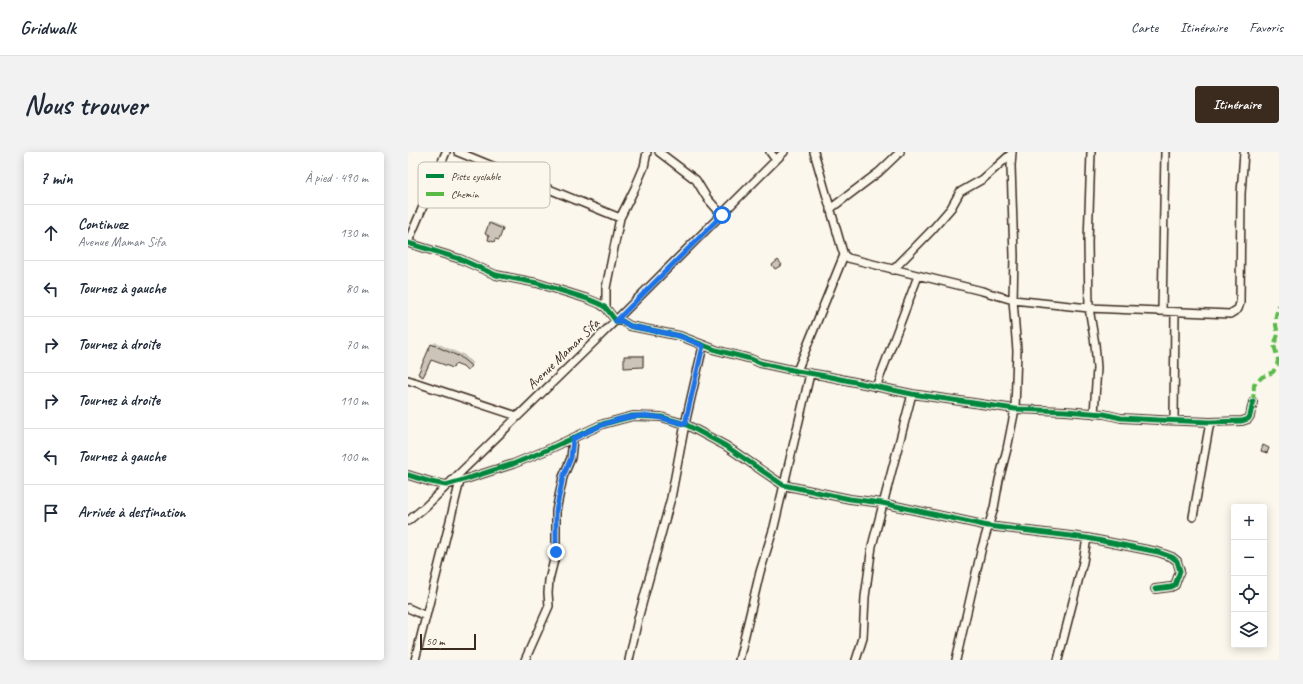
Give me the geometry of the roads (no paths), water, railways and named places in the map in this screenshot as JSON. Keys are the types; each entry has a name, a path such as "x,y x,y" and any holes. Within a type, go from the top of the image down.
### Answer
{"street":[{"path":"442,162 446,152"},
{"path":"458,152 483,162"},
{"path":"606,308 606,288 620,218 636,188 644,167 646,152"},
{"path":"658,152 696,180 707,198 722,215"},
{"path":"770,152 776,160"},
{"name":"Avenue Maman Sifa","path":"408,521 425,507 446,484 616,321 784,152"},
{"path":"814,152 842,250 844,255 853,260 982,291 1013,300 1089,308 1230,314 1238,309 1240,303 1241,194 1244,152"},
{"path":"830,209 879,172 900,152"},
{"path":"893,270 951,208 960,192 983,179 1012,152"},
{"path":"956,660 988,526 994,508 1015,409 1017,351 1013,300 1014,256 1011,166 1012,152"},
{"path":"1091,152 1088,242 1089,308 1097,368 1094,414"},
{"path":"1162,311 1165,152"},
{"path":"550,189 620,218"},
{"path":"423,208 408,243 460,259 496,275 537,283 588,299 606,308 616,321 622,321 630,326 680,336 703,346 751,359 760,363 912,394 1015,409 1065,411 1121,418 1210,422 1242,421 1248,419 1250,416 1253,402"},
{"path":"797,371 844,255"},
{"path":"876,387 918,276"},
{"path":"1174,420 1175,312"},
{"path":"629,660 638,619 671,498 685,424 703,346"},
{"path":"739,660 760,572 774,527 810,374"},
{"path":"408,380 517,416"},
{"path":"856,660 863,638 865,597 872,546 882,503 912,394"},
{"path":"408,475 431,482 446,484 460,481 513,464 573,439 603,424 633,416 660,418 685,424 738,453 783,485 850,499 882,503 988,526 1087,538 1158,552 1172,557 1177,561 1180,571 1174,585 1167,589 1155,589"},
{"path":"1193,517 1210,422"},
{"path":"526,660 549,606 549,580 556,552 556,511 563,477 571,458 573,439"},
{"path":"415,660 460,481"},
{"path":"1058,660 1083,562 1087,538"},
{"path":"408,608 426,616"}]}
